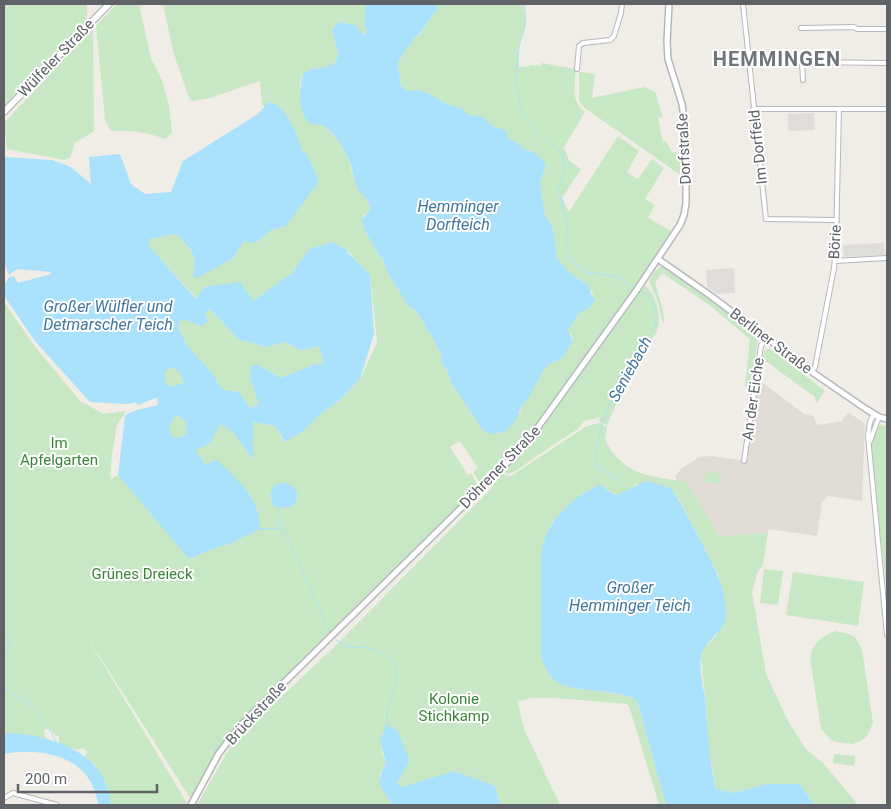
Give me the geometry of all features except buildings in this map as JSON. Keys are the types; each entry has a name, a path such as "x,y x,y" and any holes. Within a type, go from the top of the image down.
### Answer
{"main road":[{"name":"Wülfeler Straße","path":"4,112 109,4"}],"street":[{"path":"577,69 579,46 583,43 610,40 614,36 622,4"},
{"name":"Dorfstraße","path":"658,259 682,221 686,203 685,121 682,104 668,58 669,4"},
{"name":"Im Dorffeld","path":"743,4 766,219 836,220"},
{"path":"801,28 854,26 857,29 887,29"},
{"path":"803,80 802,62 887,63"},
{"path":"754,109 887,109"},
{"name":"Börie","path":"812,372 815,368 835,261 838,109"},
{"path":"835,261 887,258"},
{"name":"Döhrener Straße","path":"336,632 520,450 537,430 658,259"},
{"name":"Berliner Straße","path":"658,259 712,296 766,339 812,372 874,414 887,419"},
{"name":"An der Eiche","path":"744,460 761,346 766,339"},
{"path":"874,414 869,428 869,443 887,635"},
{"path":"869,443 879,417"},
{"name":"Brückstraße","path":"191,805 215,760 234,733 336,632"},
{"path":"4,798 10,794 17,794 57,805"}],"shaded area":[{"path":"814,113 815,130 788,131 788,114"},
{"path":"884,243 885,255 844,257 843,245"},
{"path":"734,268 735,293 717,294 707,287 706,270"},
{"path":"759,380 804,414 813,416 817,425 843,421 848,412 865,424 862,501 828,496 822,502 817,536 769,529 768,532 719,537 687,496 675,477 681,469 699,457 712,456 747,461"}],"green space":[{"path":"4,4 87,4 87,20 4,107"},
{"path":"117,4 139,4 151,58 162,80 169,106 172,133 165,139 138,132 111,131 105,120 96,26"},
{"path":"163,4 366,4 364,26 367,30 366,34 364,35 357,28 340,23 332,30 338,55 335,63 322,68 312,69 302,77 300,99 303,112 307,121 322,125 328,130 345,152 360,191 370,207 370,210 363,216 364,229 409,307 415,310 430,333 442,355 441,362 448,372 450,381 483,430 520,413 522,405 530,396 542,372 549,364 561,359 573,342 568,330 579,313 588,308 595,300 589,286 570,273 557,259 551,224 545,216 540,183 546,165 532,151 524,150 519,144 509,139 502,131 492,126 483,117 468,115 464,110 440,101 420,90 408,91 401,86 398,62 438,8 438,4 523,4 526,22 517,51 519,52 519,67 541,66 541,63 576,69 575,98 580,108 585,112 564,147 569,160 581,169 562,198 569,212 618,136 639,151 627,172 638,179 652,159 664,168 645,199 655,205 648,218 671,231 627,299 524,442 481,485 473,472 478,468 460,441 450,447 468,475 471,473 478,486 300,661 295,669 242,721 217,752 194,799 189,796 85,634 187,803 185,805 111,805 95,765 85,757 87,753 83,748 77,750 59,744 59,735 56,736 50,729 44,730 45,739 20,734 4,734 4,302 33,344 80,401 104,414 126,411 117,426 111,461 111,479 118,475 190,559 220,546 227,545 260,528 205,465 195,450 211,442 220,424 233,431 252,459 253,422 275,426 284,442 303,431 324,411 339,401 360,379 377,343 370,275 347,250 332,242 309,249 292,273 253,301 197,299 149,246 149,239 176,234 192,253 195,263 194,277 233,258 244,241 257,242 271,230 286,226 306,153 302,150 284,112 268,102 265,106 262,105 260,81 210,98 192,101 189,98 173,51"},
{"path":"93,28 94,131 75,143 70,158 64,160 7,149 4,123"},
{"path":"579,72 595,74 592,98 644,87 655,92 663,117 658,118 663,142 666,141 672,152 681,153 681,170 679,174 582,106 579,100"},
{"path":"660,267 664,267 707,297 758,339 751,388 745,387 750,339 708,304 662,273 655,283 663,310 664,322 662,321 658,302 649,281"},
{"path":"645,285 657,305 658,328 633,369 607,425 599,422 600,417 584,421 578,429 514,472 508,474 502,472 534,440"},
{"path":"210,309 238,339 267,347 284,342 301,350 319,346 324,366 315,364 281,378 258,365 250,377 260,405 250,408 239,392 223,390 212,373 186,344 178,327 182,319 205,313"},
{"path":"770,349 825,391 816,404 815,397 763,359 764,351"},
{"path":"170,367 179,371 184,383 170,387 165,382 165,373"},
{"path":"175,413 186,422 186,434 178,438 172,437 169,427"},
{"name":"Kolonie Stichkamp","path":"599,423 607,427 605,439 612,451 629,467 650,476 687,482 719,537 768,532 763,564 757,574 752,592 766,674 788,721 806,749 824,764 858,805 814,805 800,784 766,784 734,793 716,789 707,743 707,717 701,658 704,648 717,635 726,608 718,574 680,501 671,488 637,484 628,491 615,495 607,489 590,489 553,521 544,540 541,557 541,656 550,675 562,685 634,698 638,704 666,805 659,805 627,704 557,698 532,698 518,701 524,729 560,805 500,805 495,786 454,771 402,787 397,783 408,764 381,750 386,763 379,776 392,805 197,805 232,744 334,647 489,491 501,474 511,476 587,426"},
{"path":"880,425 887,426 887,597 871,444 876,428"},
{"path":"706,471 722,474 720,484 704,482"},
{"path":"764,569 783,571 778,605 760,603"},
{"path":"793,572 864,582 858,626 786,615"},
{"path":"835,631 855,637 862,649 873,723 867,736 853,744 831,740 821,729 810,658 815,644 826,635"},
{"path":"834,754 855,756 854,766 833,763"}],"water":[{"name":"Hemminger Dorfteich","path":"366,4 438,4 438,8 398,62 401,86 408,91 420,90 440,101 464,110 468,115 483,117 492,126 506,131 509,139 519,144 524,150 532,151 544,161 546,165 540,183 545,216 551,224 557,259 570,273 589,286 595,300 589,308 579,313 568,330 573,342 561,359 549,364 542,372 530,396 522,405 516,420 505,432 490,434 483,430 450,381 448,372 441,362 442,355 430,333 415,310 409,307 364,229 362,219 370,210 370,206 357,188 351,165 343,149 331,131 321,125 309,123 303,113 300,92 304,73 335,63 338,55 332,29 340,22 355,25 364,35 366,34 367,30 364,26"},
{"name":"Großer Wülfler und Detmarscher Teich","path":"268,102 280,107 285,112 301,145 301,150 306,153 319,181 286,226 271,230 257,242 249,243 244,241 233,258 197,278 193,277 194,258 192,253 176,234 149,239 149,246 196,299 204,287 240,282 253,301 292,273 309,249 332,242 347,250 370,275 374,334 360,379 339,401 324,411 303,431 285,442 275,426 253,422 253,460 233,432 220,424 211,442 196,450 205,465 217,460 246,490 256,508 260,529 227,545 189,559 118,475 125,416 136,410 158,405 157,398 137,405 136,402 128,404 90,402 35,341 4,296 4,286 9,277 14,276 18,283 51,274 51,272 17,269 9,275 4,262 4,157 52,160 71,167 91,184 89,157 120,154 131,184 145,194 171,192 183,161 258,114","holes":["210,309 238,339 267,347 284,342 301,350 319,346 324,365 315,364 281,378 258,365 251,366 250,377 259,404 250,408 239,392 223,390 212,373 186,344 178,327 182,319 202,326 208,321 205,313","170,367 179,371 184,383 170,387 165,382 165,373","176,414 186,422 186,434 178,438 172,437 169,427"]},
{"name":"Großer Hemminger Teich","path":"647,481 671,488 712,563 723,590 726,608 724,624 703,650 701,657 710,755 716,789 734,793 766,784 800,784 814,805 666,805 638,704 634,698 562,685 550,675 545,667 541,656 541,557 547,532 566,507 591,489 600,485 615,495"},
{"path":"286,483 294,487 298,495 295,504 284,508 273,506 270,494 275,484"},
{"path":"387,724 398,732 408,757 408,764 397,783 402,787 454,771 495,786 500,805 392,805 380,786 380,778 386,763 380,740"},
{"path":"4,734 43,738 77,751 87,758 101,774 111,805 99,805 89,779 73,763 51,754 39,752 4,754"}],"waterway":[{"name":"Seniebach","path":"524,4 526,18 517,64 519,100 524,115 530,124 541,136 557,148 563,157 565,168 557,190 567,226 566,246 572,261 587,272 614,276 636,288"},
{"name":"Seniebach","path":"628,491 619,481 599,468 595,460 605,415 614,392 641,343 655,325 656,314 654,304 640,290"},
{"path":"280,508 280,528"},
{"path":"260,529 283,528 331,634"},
{"path":"4,632 8,636 10,643 8,651 4,654"},
{"path":"333,637 348,647 361,647 378,651 393,662 396,667 397,679 387,710 387,724"},
{"path":"4,688 35,710 47,725 56,742"}],"district":[{"name":"HEMMINGEN","path":"777,59"}],"park label":[{"name":"Im Apfelgarten","path":"59,452"},
{"name":"Grünes Dreieck","path":"142,574"}]}
